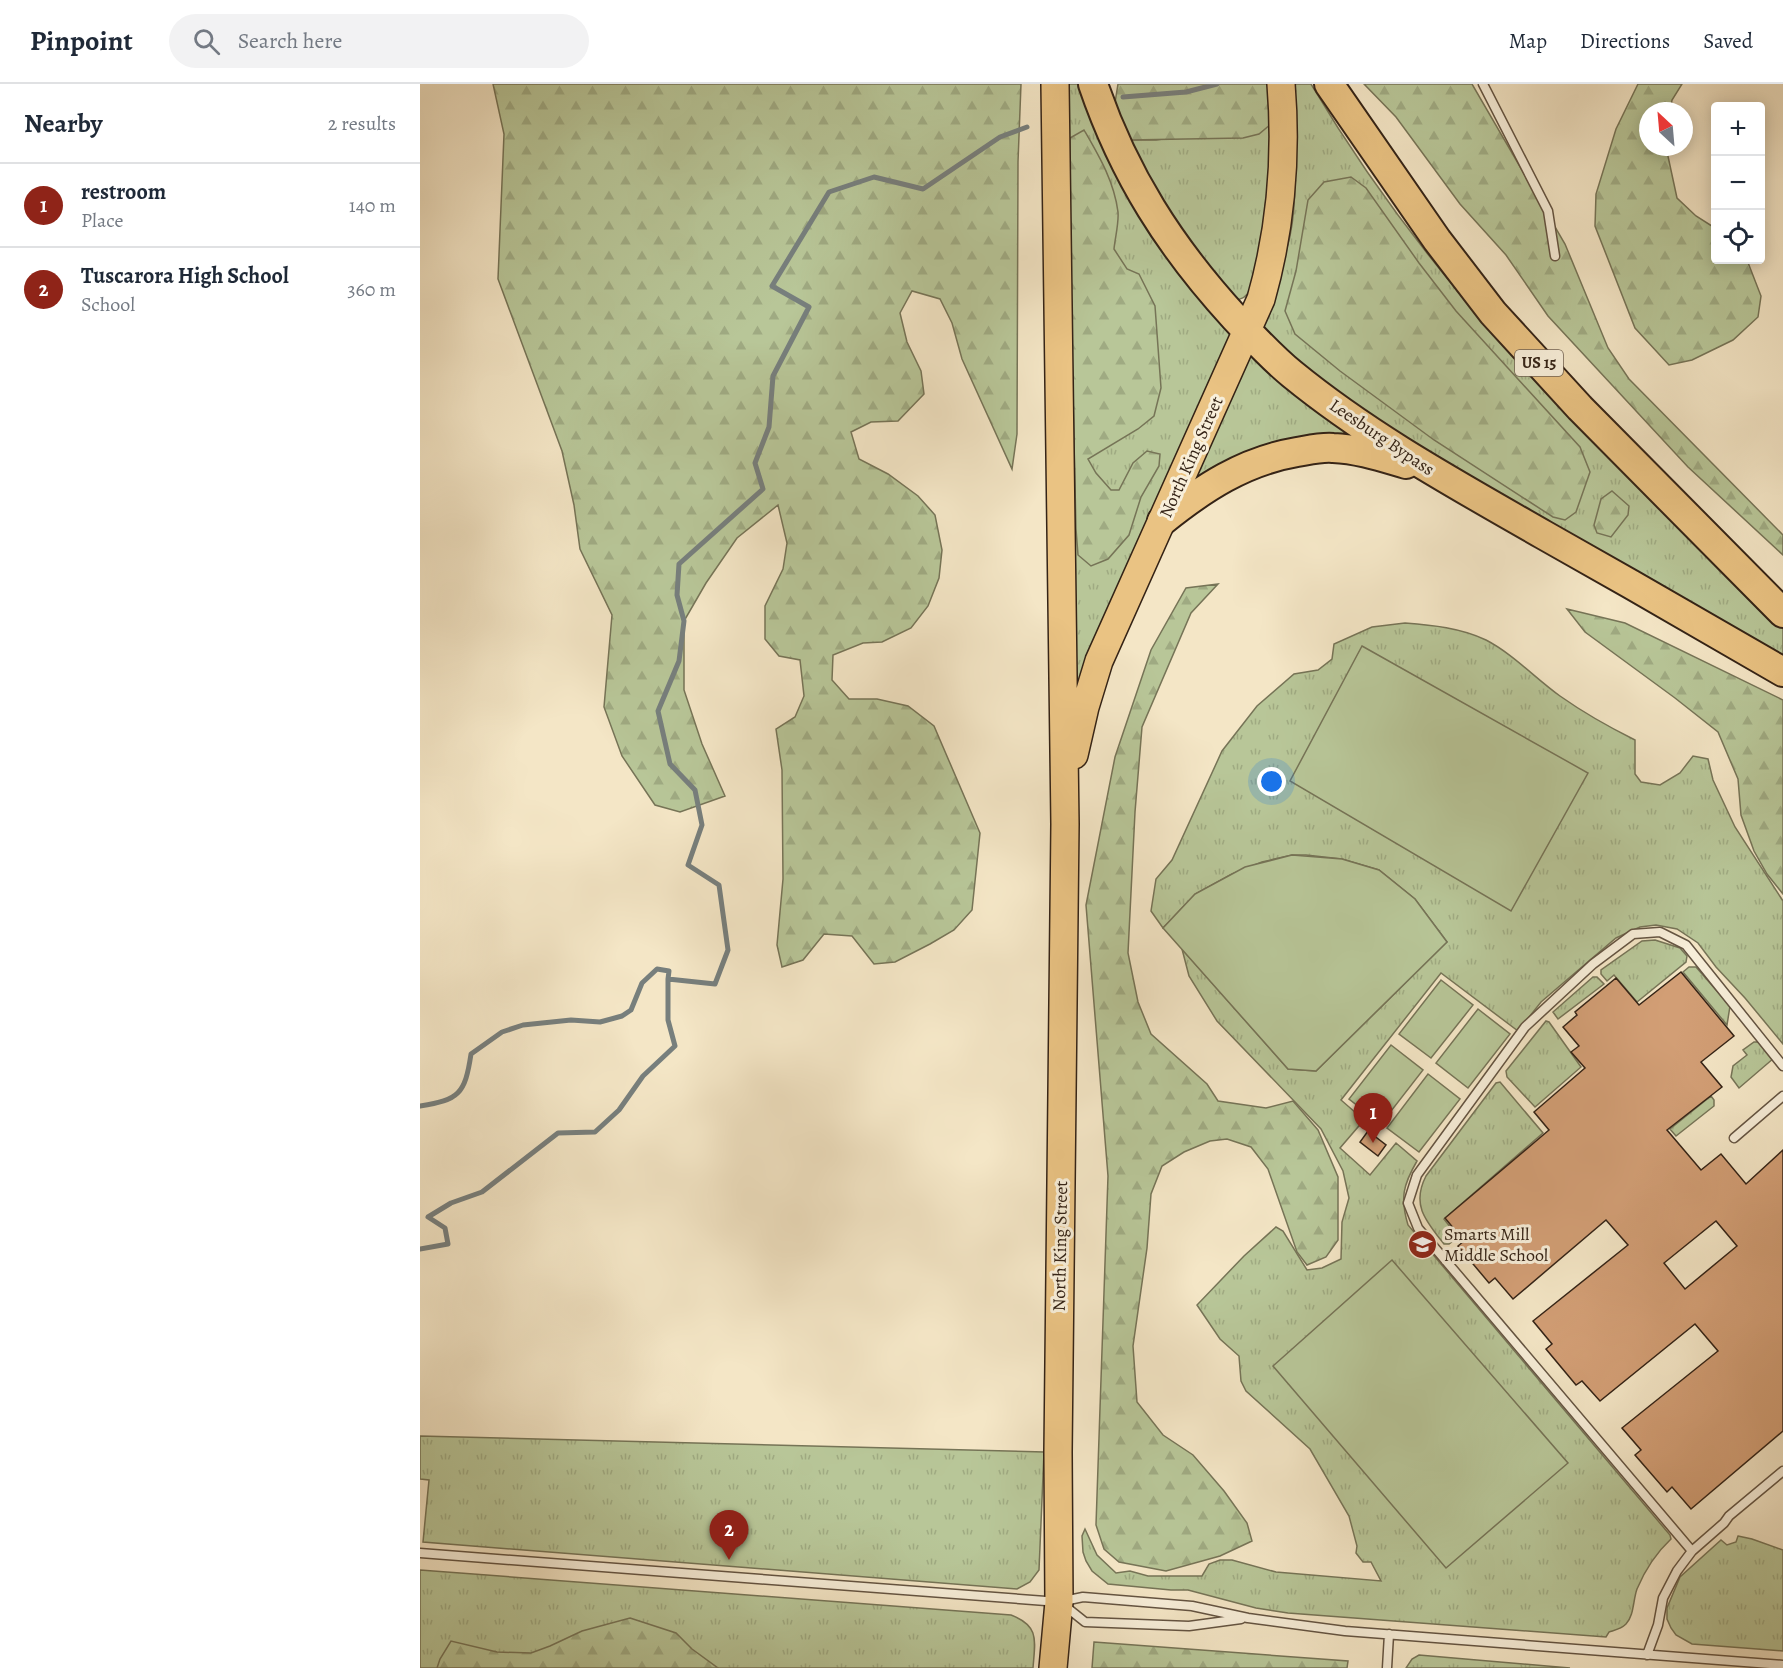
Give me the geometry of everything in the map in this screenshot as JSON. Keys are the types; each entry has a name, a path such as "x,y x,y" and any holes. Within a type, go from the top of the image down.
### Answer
{"highway":[{"name":"Leesburg Bypass","path":"1093,84 1105,120 1124,162 1180,253 1247,331 1299,379 1343,412 1434,472 1783,672"},
{"name":"US 15","path":"1329,84 1437,240 1493,313 1588,416 1783,613"},
{"path":"1162,521 1193,496 1221,478 1241,468 1282,454 1318,448 1334,448 1366,453 1434,472"}],"main road":[{"name":"North King Street","path":"1053,1668 1059,1602 1058,1452 1065,824 1055,84"},
{"name":"North King Street","path":"1065,824 1072,763 1099,661 1261,299 1278,223 1283,172 1284,131 1281,84"}],"lane":[{"path":"1483,84 1548,211 1556,256"},
{"path":"1692,1551 1418,1228 1408,1203 1417,1175 1525,1027 1593,964 1633,934 1660,932 1686,945 1783,1066"},
{"path":"1734,1138 1783,1096"},
{"path":"1647,1655 1658,1625 1663,1598 1677,1571 1692,1551 1729,1516 1783,1471"},
{"path":"420,1553 1059,1602 1083,1597 1192,1606 1248,1618 1389,1634 1783,1665"},
{"path":"1059,1602 1085,1622 1189,1626 1248,1618"},
{"path":"1387,1668 1389,1634"}],"green space":[{"path":"493,84 1021,84 1018,162 1017,434 1012,469 962,359 952,323 940,299 912,291 900,313 907,342 921,371 924,394 898,421 871,422 851,432 859,459 888,474 918,496 935,515 942,550 939,578 928,606 911,628 882,642 863,643 833,655 832,680 849,699 877,699 908,706 934,726 980,833 972,910 954,930 895,962 874,964 852,936 824,934 803,960 782,967 777,945 783,879 782,770 776,729 795,717 804,696 800,660 779,656 765,639 765,606 783,569 787,543 778,505 737,538 706,583 684,621 684,690 702,744 725,796 680,812 655,805 622,756 604,707 612,615 580,549 574,505 562,451 498,279 504,134"},
{"path":"1065,84 1083,84 1238,332 1070,730"},
{"path":"1118,84 1268,84 1271,124 1259,134 1243,138 1128,140 1114,109"},
{"path":"1289,84 1311,84 1353,151 1399,216 1474,310 1524,367 1713,561 1783,628 1783,664 1386,427 1325,385 1260,328 1284,259 1293,217 1294,160"},
{"path":"1364,84 1472,84 1565,244 1608,348 1629,379 1783,535 1783,555 1688,467 1548,316 1506,255 1460,204 1396,117"},
{"path":"1638,84 1682,84 1672,102 1639,102 1639,156 1668,156 1677,198 1696,216 1711,225 1711,264 1749,264 1761,296 1758,317 1733,340 1692,360 1669,365 1635,328 1595,226 1596,194 1616,129"},
{"path":"1271,124 1267,190 1255,274 1246,295 1234,300 1170,218 1128,140 1156,140"},
{"path":"1084,130 1105,169 1116,201 1118,216 1114,249 1127,269 1139,274 1155,306 1161,388 1154,416 1138,429 1088,459 1096,473 1111,490 1119,490 1133,463 1147,451 1160,454 1159,466 1141,497 1129,535 1108,559 1091,566 1078,555 1076,529 1069,218 1070,138"},
{"path":"1351,177 1366,188 1456,311 1580,447 1590,472 1576,512 1565,520 1553,517 1434,440 1340,371 1295,334 1285,311 1296,271 1308,200 1324,182"},
{"path":"1248,346 1380,444 1320,438 1286,440 1241,457 1185,489"},
{"path":"1612,491 1629,506 1628,515 1611,537 1597,533 1594,525 1601,499"},
{"path":"1218,584 1191,613 1142,727 1128,953 1138,1002 1151,1034 1207,1084 1218,1101 1266,1108 1293,1101 1318,1130 1338,1177 1338,1240 1326,1257 1307,1265 1297,1252 1268,1169 1251,1147 1227,1139 1210,1141 1184,1152 1162,1166 1151,1194 1147,1248 1133,1346 1137,1402 1163,1435 1193,1455 1224,1491 1247,1523 1252,1541 1220,1556 1166,1571 1119,1562 1104,1549 1096,1525 1108,1176 1086,905 1115,757 1151,650 1186,588"},
{"path":"1567,609 1625,623 1783,700 1783,894 1767,874 1754,851 1741,815 1738,779 1718,732 1585,632"},
{"path":"1405,623 1457,630 1496,646 1569,702 1635,740 1635,774 1641,782 1660,785 1680,773 1693,756 1708,759 1713,780 1735,827 1783,901 1783,1044 1698,943 1677,929 1656,925 1640,927 1616,938 1541,1002 1518,1031 1441,973 1341,1100 1364,1120 1340,1148 1370,1175 1396,1143 1417,1161 1404,1192 1404,1207 1408,1225 1670,1535 1671,1539 1656,1556 1640,1582 1629,1621 1622,1627 1609,1632 1606,1637 1288,1613 1256,1608 1188,1590 1108,1584 1092,1571 1083,1552 1082,1536 1085,1529 1097,1555 1116,1573 1130,1571 1148,1576 1202,1576 1209,1564 1220,1560 1232,1560 1276,1572 1381,1581 1371,1562 1363,1562 1356,1553 1357,1546 1349,1516 1310,1449 1246,1391 1241,1381 1239,1356 1220,1339 1197,1305 1244,1256 1276,1227 1283,1231 1307,1270 1322,1268 1341,1259 1342,1222 1349,1198 1343,1171 1321,1129 1217,1021 1189,976 1182,949 1288,1069 1316,1071 1447,942 1415,899 1379,870 1342,859 1306,855 1292,855 1262,862 1232,874 1195,894 1163,928 1151,911 1156,879 1172,860 1222,751 1257,706 1294,674 1318,670 1332,659 1334,644 1372,627"},
{"path":"1362,646 1588,773 1511,911 1290,781"},
{"path":"1292,855 1342,859 1379,870 1415,899 1447,942 1316,1071 1288,1069 1163,928 1195,894 1245,867"},
{"path":"1655,940 1680,948 1687,956 1686,962 1637,1002 1614,975 1607,981 1601,974 1601,970 1642,941"},
{"path":"1689,967 1696,967 1730,1006 1727,1025 1683,972"},
{"path":"1593,977 1597,977 1604,984 1558,1019 1553,1012"},
{"path":"1441,980 1473,1005 1431,1058 1399,1034"},
{"path":"1478,1009 1510,1034 1468,1088 1436,1063"},
{"path":"1546,1021 1581,1067 1535,1107 1507,1077 1506,1071"},
{"path":"1754,1042 1761,1042 1774,1058 1739,1088 1731,1077 1733,1066 1747,1055 1743,1050"},
{"path":"1391,1045 1423,1070 1381,1124 1349,1099"},
{"path":"1428,1074 1460,1099 1419,1152 1387,1128"},
{"path":"1500,1082 1543,1133 1444,1219 1458,1237 1449,1244 1444,1244 1426,1220 1420,1204 1422,1186 1426,1176 1496,1083"},
{"path":"1711,1096 1714,1106 1676,1136 1670,1129"},
{"path":"1392,1260 1568,1463 1446,1568 1273,1366"},
{"path":"420,1436 1044,1452 1039,1570 1030,1582 1017,1589 423,1542 429,1480 420,1479"},
{"path":"1738,1536 1783,1550 1783,1651 1692,1644 1676,1635 1667,1619 1667,1608 1680,1577 1721,1540 1727,1545 1736,1542"},
{"path":"420,1570 1011,1615 1027,1624 1034,1636 1033,1668 420,1668"},
{"path":"630,1618 676,1633 692,1649 718,1668 437,1668 451,1641 497,1652 531,1653 582,1631"},
{"path":"1094,1642 1348,1661 1347,1668 1092,1668"},
{"path":"1419,1655 1570,1668 1406,1668 1412,1659"}],"building":[{"name":"Smarts Mill Middle School","path":"1681,972 1734,1036 1701,1062 1722,1087 1667,1130 1701,1170 1721,1154 1746,1184 1783,1150 1783,1431 1691,1509 1672,1487 1667,1492 1635,1455 1641,1450 1622,1428 1718,1351 1695,1324 1600,1401 1582,1381 1576,1385 1546,1349 1552,1344 1533,1321 1628,1245 1606,1220 1513,1299 1495,1278 1489,1283 1458,1246 1464,1241 1445,1218 1549,1130 1534,1112 1585,1068 1571,1052 1579,1046 1563,1027 1577,1015 1575,1012 1616,978 1639,1005","holes":["1716,1221 1737,1246 1685,1289 1664,1263"]},
{"path":"1368,1131 1386,1145 1378,1156 1360,1142"}],"waterway":[{"path":"1123,97 1186,92 1217,84"},
{"path":"420,1249 448,1244 445,1228 428,1217 451,1203 482,1192 558,1133 595,1132 619,1110 643,1076 675,1046 668,1020 668,979 715,984 728,950 719,885 688,865 702,825 695,790 670,764 658,711 679,661 684,621 677,595 679,564 763,489 755,463 769,427 773,376 809,307 772,286 829,192 874,177 923,189 1000,137 1027,127"},
{"path":"420,1106 444,1101 458,1093 466,1078 471,1054 502,1032 523,1025 571,1020 600,1022 622,1016 631,1010 642,983 657,969 669,971 668,979"}],"place":[{"name":"restroom","path":"1373,1143"},
{"name":"Smarts Mill Middle School","path":"1423,1244"},
{"name":"Tuscarora High School","path":"729,1560"}]}
